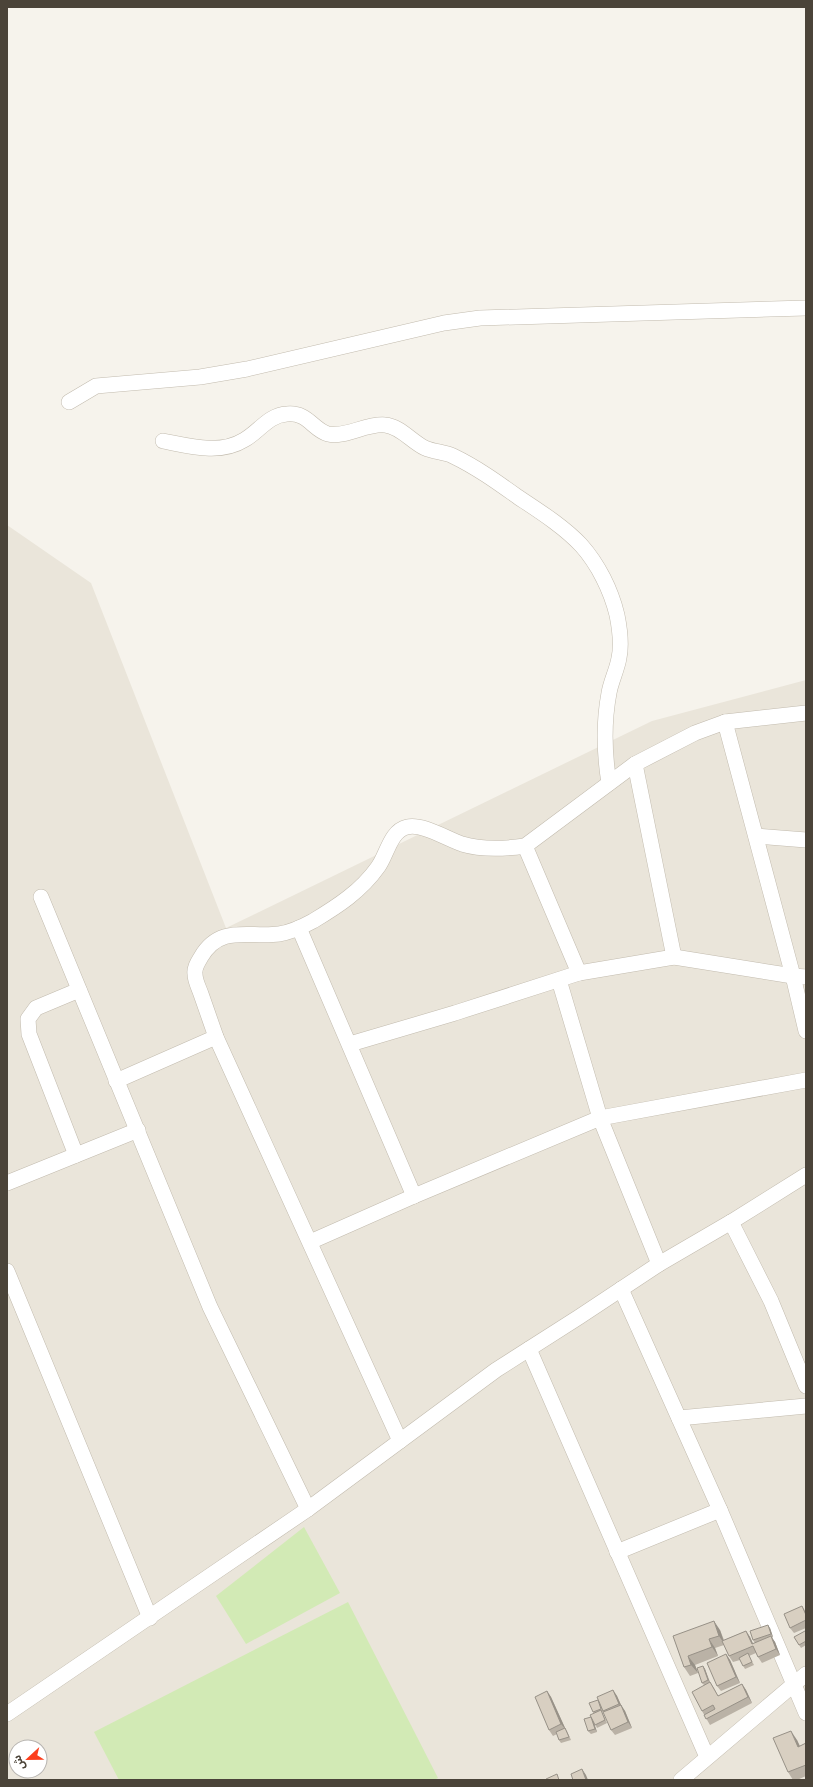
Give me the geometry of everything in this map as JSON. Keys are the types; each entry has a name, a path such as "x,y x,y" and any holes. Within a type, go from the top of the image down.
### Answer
{"street":[{"path":"68,402 96,386 200,377 247,369 444,323 480,318 806,308"},
{"path":"163,440 196,448 228,447 245,440 268,420 286,414 305,417 327,434 342,433 368,426 386,425 399,430 433,452 451,455 479,471 547,516 581,545 606,581 617,614 621,636 619,659 609,692 603,728 605,760 609,783"},
{"path":"400,1441 216,1037 195,979 194,972 201,957 214,941 236,934 278,934 299,928 331,910 364,886 379,866 392,839 400,830 408,827 419,827 463,844 506,849 525,846 635,764 695,733 726,722 806,713"},
{"path":"726,722 756,836 800,976 806,1031"},
{"path":"635,764 674,957"},
{"path":"756,836 806,840"},
{"path":"525,846 579,973"},
{"path":"41,897 210,1307 308,1509"},
{"path":"299,928 414,1196"},
{"path":"350,1044 455,1013 579,973 674,957 800,976"},
{"path":"559,980 600,1118 659,1264"},
{"path":"76,1155 29,1034 28,1019 36,1008 79,990"},
{"path":"116,1081 216,1037"},
{"path":"310,1242 414,1196 600,1118 806,1080"},
{"path":"7,1183 138,1130"},
{"path":"7,1714 308,1509 496,1370 659,1264 731,1222 806,1175"},
{"path":"731,1222 771,1301 806,1386"},
{"path":"7,1271 150,1618"},
{"path":"621,1289 720,1510 806,1713"},
{"path":"529,1349 707,1758"},
{"path":"679,1418 806,1406"},
{"path":"617,1552 720,1510"},
{"path":"681,1780 806,1674"}],"shaded area":[{"path":"7,525 91,583 226,928 652,721 806,680 806,1780 7,1780"}],"green space":[{"path":"304,1527 340,1593 246,1644 216,1596"},
{"path":"348,1602 438,1778 434,1780 119,1780 94,1732"}],"building":[{"path":"802,1606 806,1615 806,1620 790,1628 784,1614"},
{"path":"714,1621 719,1636 709,1639 712,1647 688,1656 691,1665 684,1667 673,1636"},
{"path":"768,1625 771,1634 753,1640 750,1631"},
{"path":"746,1631 752,1644 771,1636 776,1649 758,1657 753,1646 729,1656 722,1641"},
{"path":"805,1631 806,1641 799,1645 794,1637"},
{"path":"748,1653 752,1662 743,1666 739,1658"},
{"path":"726,1654 736,1677 717,1686 707,1663"},
{"path":"703,1666 708,1680 702,1683 697,1668"},
{"path":"710,1682 718,1696 742,1684 748,1697 706,1719 704,1715 715,1709 713,1705 702,1711 692,1692"},
{"path":"613,1690 619,1704 603,1711 597,1697"},
{"path":"547,1691 561,1724 549,1730 535,1697"},
{"path":"598,1700 601,1709 593,1712 589,1703"},
{"path":"621,1705 628,1722 611,1730 603,1712"},
{"path":"601,1710 605,1720 595,1725 590,1715"},
{"path":"591,1717 595,1729 588,1731 584,1719"},
{"path":"565,1728 569,1737 559,1740 556,1732"},
{"path":"791,1731 798,1747 806,1743 806,1765 788,1772 773,1738"},
{"path":"582,1769 586,1780 573,1780 571,1774"},
{"path":"557,1774 559,1780 546,1780 546,1779"}]}
